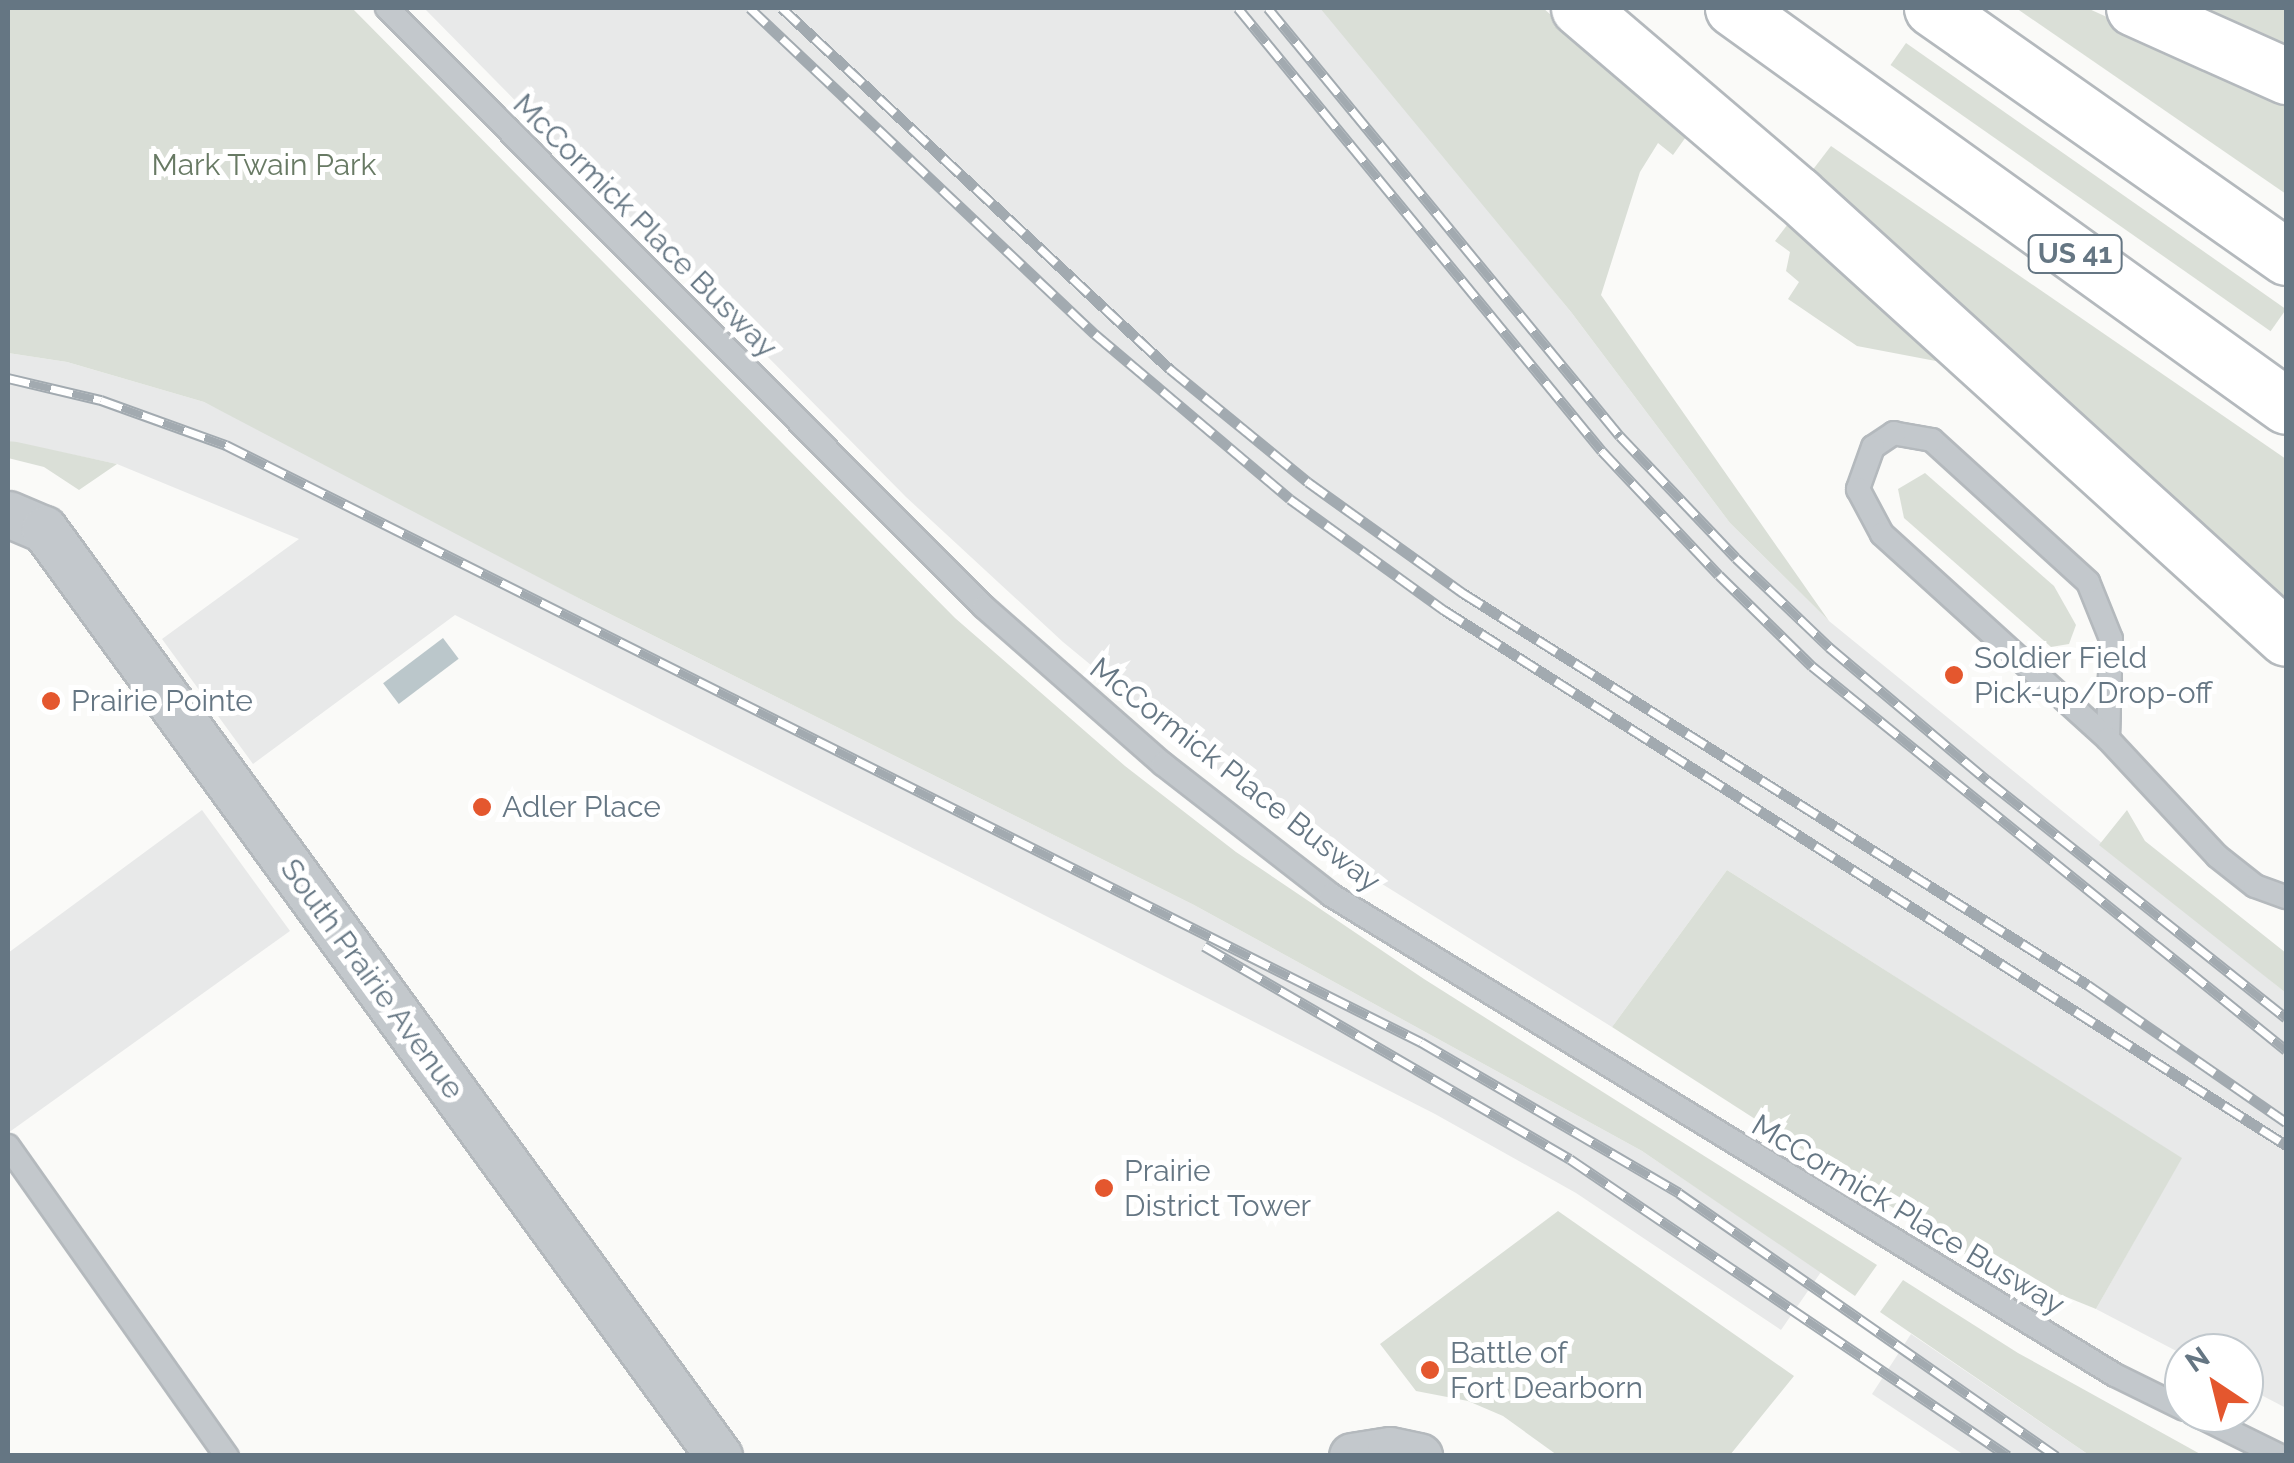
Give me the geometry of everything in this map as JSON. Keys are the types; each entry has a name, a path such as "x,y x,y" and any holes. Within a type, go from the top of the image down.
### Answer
{"highway":[{"path":"1579,8 1797,194 2286,638"},
{"path":"1932,8 2286,257"},
{"path":"2134,8 2286,76"},
{"name":"US 41","path":"1750,20 2286,406"}],"street":[{"name":"South Prairie Avenue","path":"11,513 44,529 719,1456"}],"lane":[{"name":"McCormick Place Busway","path":"388,8 984,607 1164,764 1331,895 2114,1375 2164,1399"},
{"path":"2108,739 2111,639 2088,582 1932,440 1894,433 1873,446 1858,490 1882,534 2108,739 2217,856 2256,886 2286,897"},
{"path":"8,1146 227,1456"},
{"path":"2233,1433 2280,1456"}],"shaded area":[{"path":"424,8 1324,8 1571,312 1730,523 1829,621 2286,993 2286,1408 2264,1396 2264,1333 2164,1333 2164,1345 2096,1309 2181,1158 1727,870 1612,1027 1350,864 1216,768 1063,642 906,497"},
{"path":"8,353 67,362 204,402 361,480 588,603 1194,905 1642,1151 1821,1272 1781,1330 1576,1193 1435,1114 455,615 253,764 162,639 299,539 117,464 8,441"},
{"path":"443,638 459,659 399,704 383,683"},
{"path":"202,810 290,931 8,1133 8,953"},
{"path":"1911,1334 2089,1455 1964,1455 1872,1394"}],"green space":[{"name":"Mark Twain Park","path":"8,8 352,8 955,618 1125,766 1236,852 1424,979 1877,1265 1855,1296 1642,1151 1194,905 588,603 204,402 67,362 8,353"},
{"path":"1320,8 1543,8 1688,134 1673,155 1658,143 1640,172 1601,295 1829,621 1730,523 1571,312"},
{"path":"2016,8 2087,8 2286,98 2286,194"},
{"path":"2189,8 2286,8 2286,51"},
{"path":"1906,43 2286,309 2271,331 1891,65"},
{"path":"1831,146 2286,459 2286,605 1808,176"},
{"path":"1791,220 1891,319 1941,362 1857,346 1788,299 1799,282 1786,271 1790,252 1775,241"},
{"path":"8,441 117,464 79,490 44,467 8,458"},
{"path":"1925,473 2054,586 2076,625 2069,644 2051,647 1904,518 1898,489"},
{"path":"2127,810 2145,841 2286,953 2286,993 2099,845"},
{"path":"1727,870 2182,1158 2096,1309 1971,1258 1612,1027"},
{"path":"1558,1211 1794,1376 1730,1455 1557,1455 1503,1416 1468,1401 1416,1391 1380,1344"},
{"path":"1903,1280 2018,1353 2202,1455 2089,1455 1880,1312"}],"railway":[{"path":"750,8 1095,334 1290,499 1444,610 2286,1145"},
{"path":"782,8 1170,369 1308,482 1463,593 2088,985 2286,1122"},
{"path":"1238,8 1602,451 1719,575 1812,666 2286,1050"},
{"path":"1268,8 1620,436 1736,558 1829,647 1987,780 2286,1018"},
{"path":"8,378 101,400 226,445 1421,1042 1679,1193 2056,1456"},
{"path":"1204,946 1570,1159 2008,1456"}],"place":[{"name":"Soldier Field Pick-up/Drop-off","path":"1954,675"},
{"name":"Prairie Pointe","path":"51,701"},
{"name":"Adler Place","path":"482,807"},
{"name":"Prairie District Tower","path":"1104,1188"},
{"name":"Battle of Fort Dearborn","path":"1430,1370"}]}
